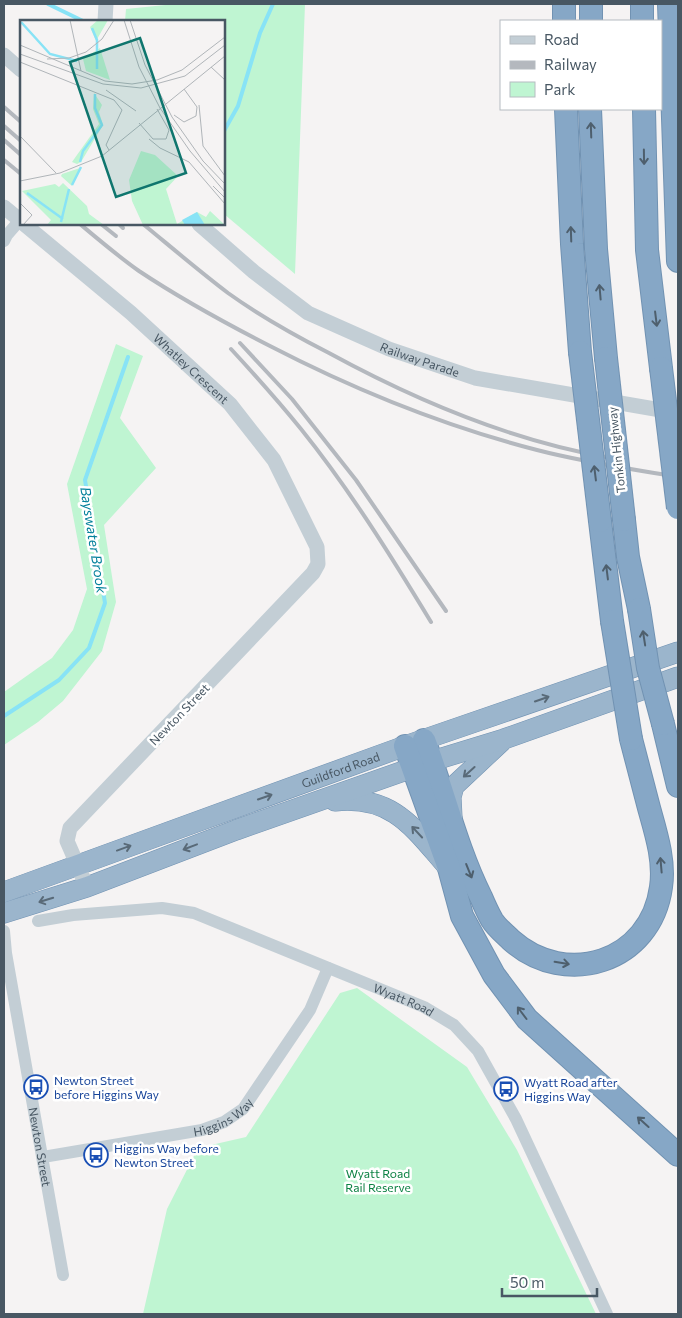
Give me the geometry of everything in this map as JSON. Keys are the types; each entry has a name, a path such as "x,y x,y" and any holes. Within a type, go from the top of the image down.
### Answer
{"highway":[{"path":"564,4 564,20"},
{"path":"591,4 591,20"},
{"path":"642,4 642,20"},
{"path":"669,4 678,261"},
{"path":"504,739 454,786 451,797 453,825 458,844 474,884 493,921 517,945 530,954 544,960 565,964 588,963 614,956 632,943 648,922 658,902 662,886 659,843 631,739 612,621 580,352 572,244 566,110"},
{"name":"Tonkin Highway","path":"590,110 596,249 628,556 639,609 648,668 678,786"},
{"path":"644,110 647,250 678,508"},
{"name":"Guildford Road","path":"4,892 414,743 678,652"},
{"name":"Guildford Road","path":"4,913 87,887 236,830 422,765 504,739 678,676"},
{"path":"414,743 422,765 462,916 494,975 527,1019 678,1155"},
{"path":"422,765 453,825"},
{"path":"310,804 360,800 387,808 414,828 449,868"}],"street":[{"path":"105,20 106,4"},
{"path":"4,55 20,69"},
{"name":"Whatley Crescent","path":"4,206 20,220"},
{"path":"4,241 7,235 20,224"},
{"name":"Whatley Crescent","path":"26,225 131,313 230,404 274,460 317,547"},
{"name":"Railway Parade","path":"200,225 254,272 308,312 389,349 476,378 678,413"},
{"name":"Newton Street","path":"87,887 67,841 70,828 314,574 318,564 317,547"},
{"name":"Wyatt Road","path":"38,921 73,915 162,908 194,912 424,1007 454,1025 478,1051 516,1119 607,1314"},
{"name":"Newton Street","path":"4,931 6,953 62,1275"},
{"name":"Higgins Way","path":"43,1157 202,1130 224,1122 243,1109 271,1070 310,1010 328,968"}],"green space":[{"path":"175,4 305,4 295,274 225,215 225,20 125,20 126,9"},
{"path":"116,344 143,356 120,418 156,468 104,525 116,602 102,651 63,701 38,722 4,745 4,692 52,658 73,630 87,589 67,484"},
{"name":"Wyatt Road Rail Reserve","path":"357,988 467,1067 517,1150 596,1314 143,1314 167,1209 198,1148 246,1137 340,993"}],"waterway":[{"path":"48,4 81,20"},
{"path":"225,129 238,106 260,33 273,4"},
{"name":"Bayswater Brook","path":"4,716 59,680 89,648 105,603 85,480 128,357"}],"railway":[{"path":"4,107 20,121"},
{"path":"4,126 20,140"},
{"path":"4,140 20,154"},
{"path":"4,160 20,173"},
{"path":"81,225 132,266 220,320 302,362 400,406 468,430 537,450 589,462 678,477"},
{"path":"102,225 116,236"},
{"path":"120,225 123,228"},
{"path":"144,225 228,293 290,332 362,371 431,403 501,430 574,451 611,458"},
{"path":"240,343 292,399 356,480 446,611"},
{"path":"231,349 293,419 319,452 353,499 431,622"}],"place":[{"name":"Newton Street before Higgins Way","path":"36,1087"},
{"name":"Wyatt Road after Higgins Way","path":"506,1089"},
{"name":"Higgins Way before Newton Street","path":"96,1155"}]}
